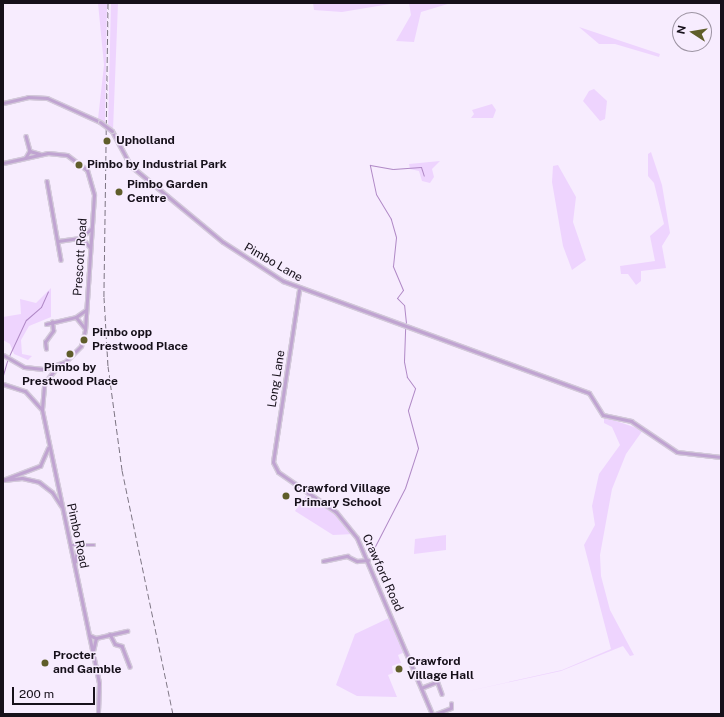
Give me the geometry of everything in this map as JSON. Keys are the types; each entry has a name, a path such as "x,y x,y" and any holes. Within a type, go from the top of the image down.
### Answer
{"street":[{"name":"Pimbo Lane","path":"3,103 21,98 47,98 100,122 112,132 131,166 226,245 299,290 589,393 603,415 626,419 644,428 677,452 721,458"},
{"path":"26,136 30,151 26,158"},
{"path":"30,151 42,155"},
{"name":"Prescott Road","path":"3,163 42,155 67,155 87,170 94,190 85,330 76,354 57,367"},
{"path":"47,181 61,260"},
{"path":"80,238 88,233 92,224"},
{"path":"58,241 80,238 87,240 90,254"},
{"name":"Long Lane","path":"276,470 273,462 299,290"},
{"path":"46,324 76,318 87,309"},
{"path":"76,318 85,330"},
{"path":"46,349 44,342 53,331 52,322"},
{"path":"4,356 27,368 57,367"},
{"path":"42,410 44,384 57,367"},
{"path":"3,384 25,391 42,410"},
{"name":"Pimbo Road","path":"42,410 100,690 98,714"},
{"path":"3,480 40,466 49,445"},
{"name":"Crawford Road","path":"276,470 336,512 357,538 368,560 432,714"},
{"path":"3,480 22,478 39,482 52,492 63,510"},
{"path":"70,545 78,547 94,545"},
{"path":"74,566 78,547"},
{"path":"323,561 347,556 357,561 368,560"},
{"path":"89,635 96,638 127,631"},
{"path":"110,634 115,644 122,646 130,667"},
{"path":"93,654 96,638"},
{"path":"435,675 442,694"},
{"path":"421,688 437,682"},
{"path":"436,714 451,708 451,704"}],"shaded area":[{"path":"98,3 107,3 105,124 98,119 104,65"},
{"path":"111,3 118,3 113,130 108,127"},
{"path":"313,3 396,3 342,12 314,10"},
{"path":"409,3 451,3 421,12 414,42 396,41 411,15"},
{"path":"579,27 660,54 659,57 615,44 599,44"},
{"path":"594,89 607,101 605,119 600,121 583,101 589,91"},
{"path":"492,104 496,110 493,118 471,118 474,114 472,110"},
{"path":"651,152 662,185 670,233 662,246 666,268 641,271 641,281 636,285 628,274 621,274 620,266 655,261 650,236 664,224 654,183 648,176 648,154"},
{"path":"440,161 432,169 434,177 430,183 422,181 419,171 410,169 409,164"},
{"path":"558,165 576,197 573,222 586,260 572,270 563,246 552,182 553,166"},
{"path":"51,288 51,317 29,326 21,340 22,354 32,356 28,360 14,354 10,344 3,340 3,317 21,314 20,299 36,303"},
{"path":"604,417 643,430 626,454 612,489 600,555 601,576 610,610 634,655 630,656 623,646 561,671 464,692 562,670 611,649 584,545 595,525 592,506 599,474 620,445 612,427 604,423"},
{"path":"308,493 335,513 354,534 333,535 295,511"},
{"path":"446,535 446,550 414,554 415,539"},
{"path":"391,617 405,652 398,655 401,663 392,666 393,673 388,675 397,697 357,696 336,685 355,634"}],"waterway":[{"path":"406,323 404,305 397,298 403,290 393,266 396,237 391,219 376,194 370,165 393,169 421,167 424,176"},
{"path":"9,356 26,320 41,307 48,291"},
{"path":"370,556 405,488 418,448 408,410 415,388 407,377 404,361 405,328"},
{"path":"3,375 7,361"}],"railway":[{"path":"108,3 104,297 108,366 122,470 173,714"}],"place":[{"name":"Upholland","path":"107,141"},
{"name":"Pimbo by Industrial Park","path":"79,165"},
{"name":"Pimbo Garden Centre","path":"119,192"},
{"name":"Pimbo opp Prestwood Place","path":"84,340"},
{"name":"Pimbo by Prestwood Place","path":"70,354"},
{"name":"Crawford Village Primary School","path":"286,496"},
{"name":"Procter and Gamble","path":"45,663"},
{"name":"Crawford Village Hall","path":"399,669"}]}
